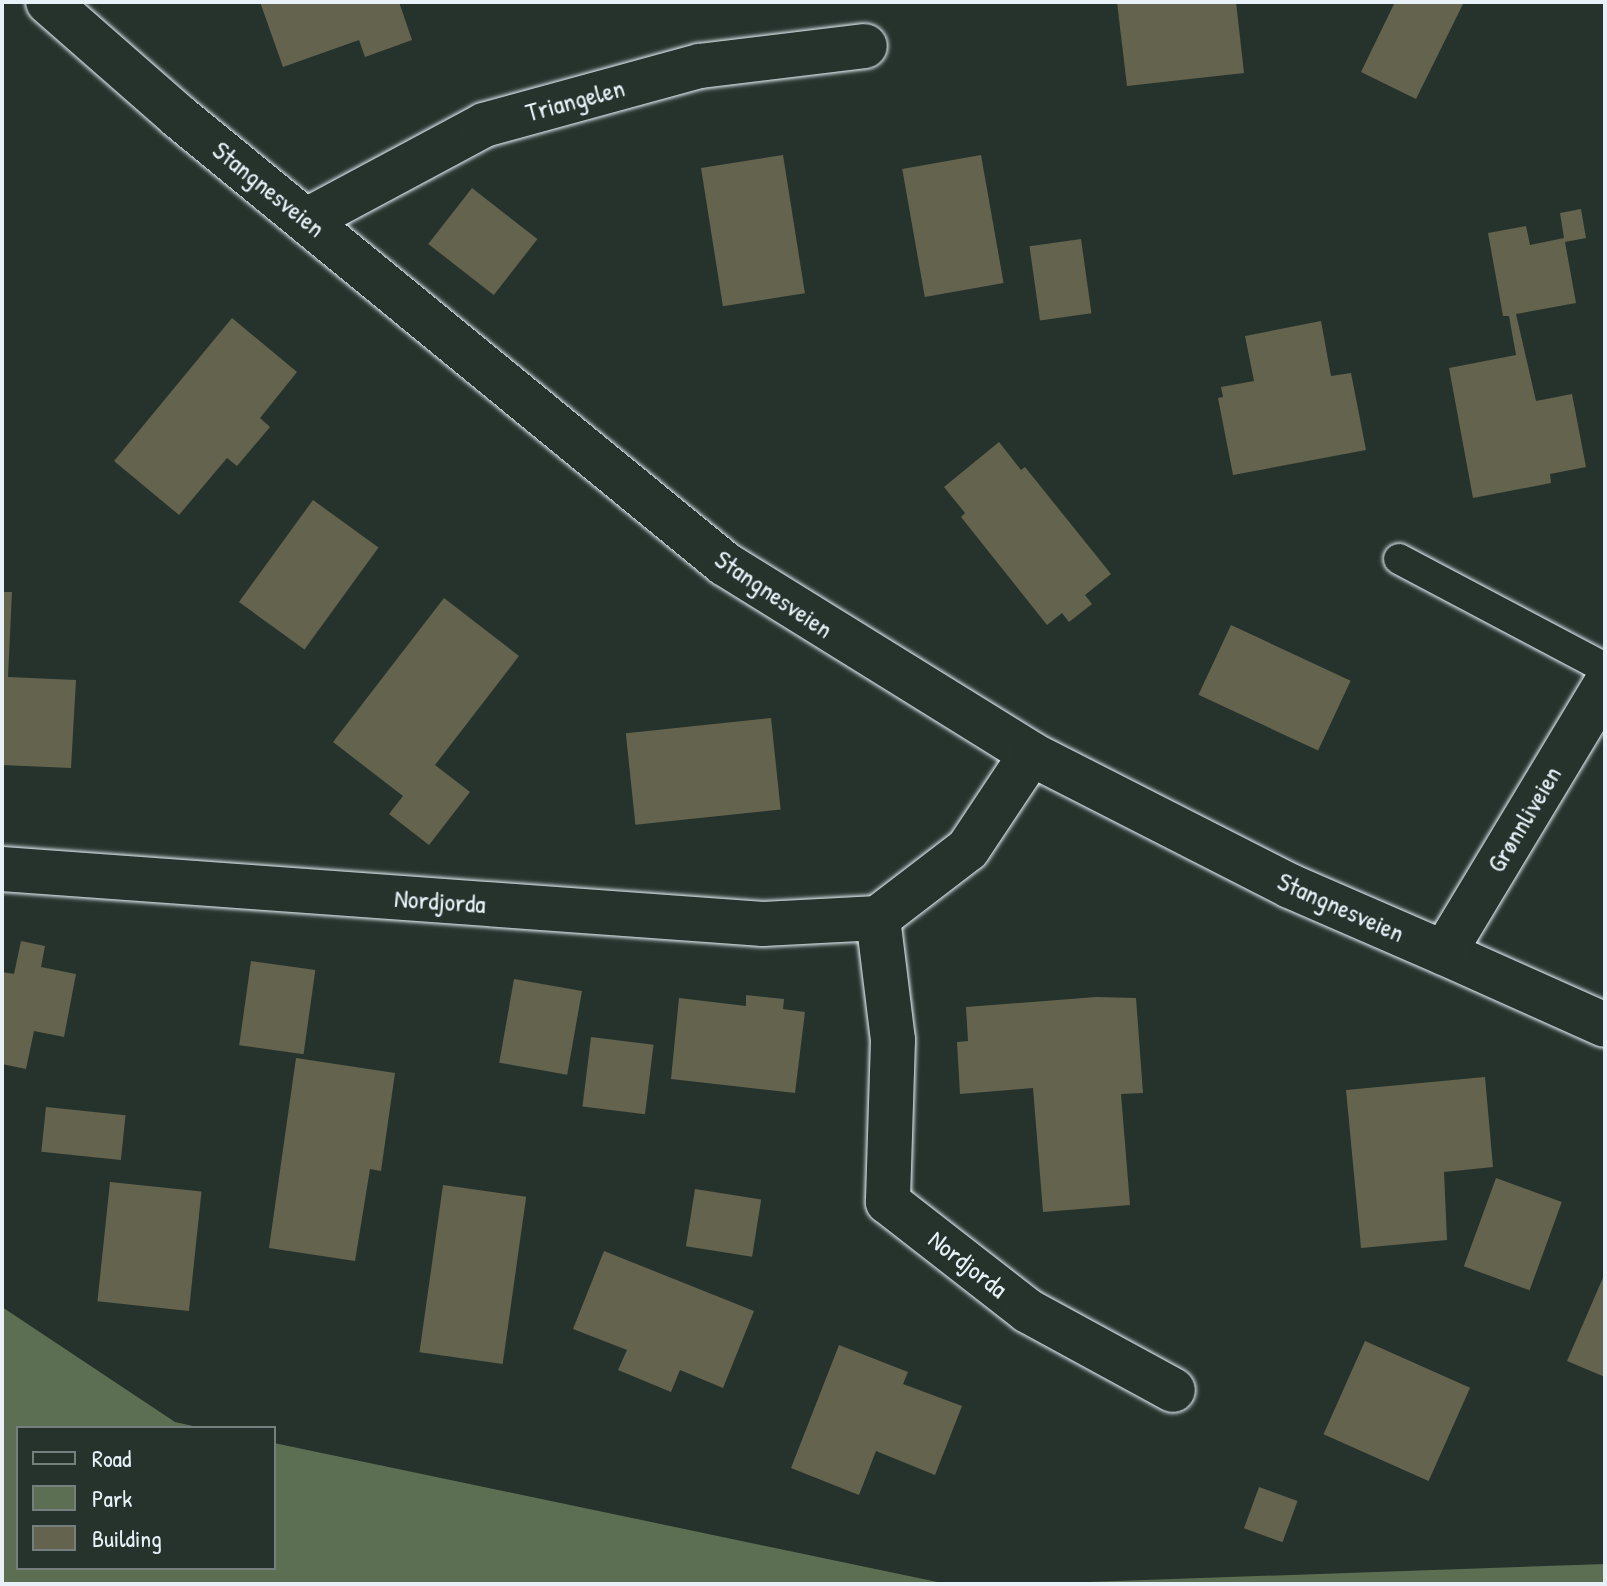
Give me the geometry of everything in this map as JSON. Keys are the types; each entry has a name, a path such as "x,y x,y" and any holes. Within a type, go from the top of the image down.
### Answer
{"street":[{"name":"Stangnesveien","path":"48,2 725,564 1031,754 1290,886 1605,1025"},
{"name":"Triangelen","path":"307,220 484,125 700,66 865,46"},
{"name":"Grønnliveien","path":"1444,953 1605,685"},
{"path":"878,918 968,849 1031,754"},
{"name":"Nordjorda","path":"2,869 763,924 878,918 893,1040 888,1202 1028,1311 1173,1390"}],"lane":[{"path":"1399,559 1605,668"}],"green space":[{"path":"2,1307 175,1422 193,1426 16,1426 16,1570 276,1570 276,1443 947,1584 2,1584"},
{"path":"1605,1564 1605,1584 1031,1584"}],"building":[{"path":"260,2 399,2 412,40 365,57 359,40 283,67"},
{"path":"1117,2 1236,2 1244,73 1127,86"},
{"path":"1395,2 1464,2 1416,99 1361,72"},
{"path":"783,155 805,293 723,306 701,168"},
{"path":"981,155 1004,283 925,297 902,169"},
{"path":"472,188 537,239 494,295 428,244"},
{"path":"1581,209 1586,238 1565,242 1576,303 1516,314 1536,401 1572,394 1586,467 1550,474 1551,483 1473,498 1449,368 1516,355 1509,316 1503,316 1488,233 1526,226 1530,245 1564,238 1560,213"},
{"path":"1081,239 1091,313 1040,321 1030,246"},
{"path":"232,318 297,372 260,418 270,427 237,466 227,458 179,515 114,461"},
{"path":"1321,321 1331,376 1351,373 1366,450 1233,475 1218,398 1223,397 1221,387 1254,381 1245,336"},
{"path":"999,442 1021,470 1025,467 1111,574 1085,595 1092,604 1069,622 1062,613 1047,625 961,517 965,513 944,487"},
{"path":"313,500 379,548 304,650 239,602"},
{"path":"2,592 12,592 8,677 76,680 71,768 2,765"},
{"path":"444,598 519,656 435,765 470,792 429,845 389,814 403,796 333,742"},
{"path":"1231,625 1351,681 1318,751 1198,695"},
{"path":"771,718 781,809 635,825 626,733"},
{"path":"21,941 45,946 41,967 76,974 64,1037 34,1031 26,1069 2,1064 2,972 14,974"},
{"path":"251,961 315,970 304,1054 239,1045"},
{"path":"514,979 582,991 567,1075 499,1063"},
{"path":"746,995 784,999 783,1009 805,1012 795,1093 671,1079 679,998 746,1006"},
{"path":"1096,997 1136,998 1143,1093 1121,1094 1130,1205 1043,1212 1033,1088 960,1094 957,1042 968,1041 966,1007"},
{"path":"591,1037 654,1045 645,1114 582,1106"},
{"path":"296,1058 395,1073 381,1171 370,1169 355,1261 269,1248"},
{"path":"1485,1077 1493,1167 1444,1172 1447,1240 1361,1248 1346,1090"},
{"path":"46,1107 126,1115 121,1160 41,1152"},
{"path":"1496,1178 1562,1202 1530,1290 1464,1266"},
{"path":"110,1182 201,1192 189,1311 97,1301"},
{"path":"443,1185 526,1197 503,1364 419,1352"},
{"path":"695,1189 761,1199 752,1257 686,1246"},
{"path":"604,1251 754,1311 723,1388 680,1370 671,1392 618,1370 627,1350 573,1329"},
{"path":"1605,1273 1605,1377 1567,1361"},
{"path":"1365,1341 1470,1388 1429,1481 1324,1434"},
{"path":"839,1345 908,1372 903,1384 962,1406 935,1475 876,1451 859,1495 791,1468"},
{"path":"1259,1487 1298,1501 1282,1542 1244,1528"}]}
